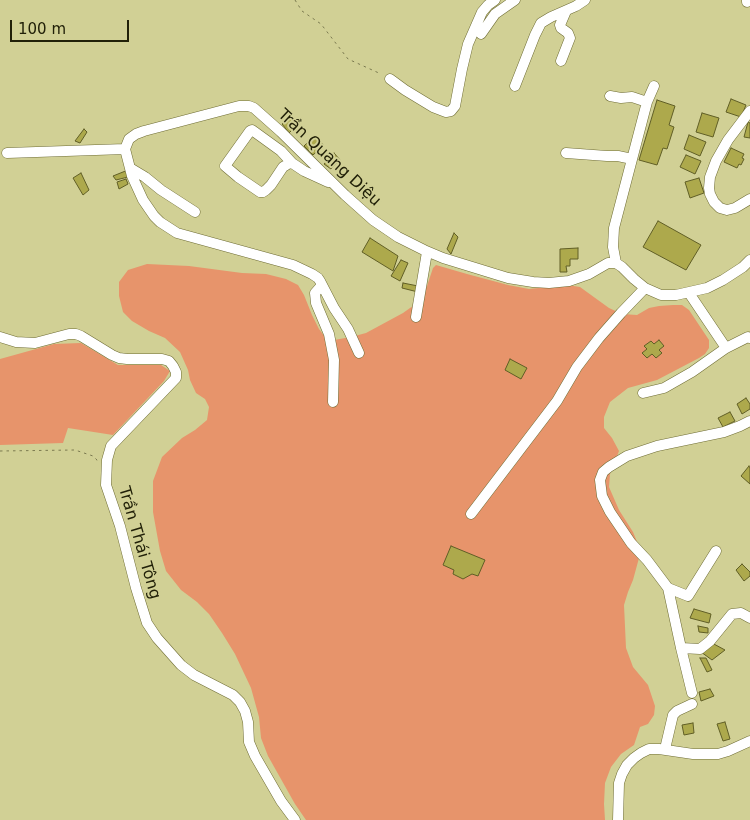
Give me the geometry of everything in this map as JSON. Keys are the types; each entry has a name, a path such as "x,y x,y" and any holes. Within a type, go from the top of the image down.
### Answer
{"street":[{"path":"390,79 433,107 451,112 455,106 468,44 482,12 495,0"},
{"path":"481,34 495,14 516,0"},
{"path":"515,86 541,24 550,17 566,11 585,0"},
{"path":"561,61 570,38 560,25 566,11"},
{"path":"654,86 647,102 614,228 613,247 616,263 645,288 661,295 676,296 706,288 723,280 750,260"},
{"path":"610,96 632,97 647,102"},
{"name":"Trần Quang Diệu","path":"125,149 129,140 136,134 239,106 249,106 254,108 281,132 373,220 398,237 427,252 508,278 549,283 568,281 588,274 608,263 616,263"},
{"path":"750,111 728,140 716,162 710,177 709,188 714,202 720,208 727,210 735,208 750,199"},
{"path":"292,163 283,167 271,185 263,192 258,191 225,166 252,130 304,171 334,184"},
{"path":"7,153 125,149 130,168 143,200 160,222 177,233 293,265 318,278 348,329 358,353"},
{"path":"566,153 618,156 632,159"},
{"path":"130,168 195,212"},
{"path":"416,317 427,252"},
{"path":"322,285 315,293 316,303 329,334 334,360 334,402"},
{"path":"471,514 557,401 577,367 604,332 645,288"},
{"path":"689,293 726,348"},
{"name":"Trần Thái Tông","path":"0,337 16,342 35,343 69,334 76,334 119,358 162,359 169,361 173,366 176,378 111,446 107,460 106,485 120,526 147,623 157,638 181,665 194,675 233,695 240,702 245,710 249,742 255,756 281,801 295,820"},
{"path":"643,394 673,384 726,348 748,336 750,338"},
{"path":"665,749 673,715 692,698 668,588 647,560 631,543 610,512 602,496 601,476 609,467 627,456 656,446 724,432 750,421"},
{"path":"668,588 688,596 716,551"},
{"path":"680,648 700,650 732,614 741,613 750,618"},
{"path":"618,820 619,783 622,774 627,765 641,753 649,749 665,749 694,754 718,754 750,741"}],"path":[{"path":"295,0 302,11 321,24 348,59 390,79"},
{"path":"0,451 75,450 93,456 97,460 98,468"}],"shaded area":[{"path":"147,264 189,266 266,274 286,279 298,285 319,329 325,337 334,340 366,333 403,313 417,303 436,265 529,289 567,285 580,287 609,308 622,314 637,315 649,308 673,305 682,305 689,310 709,340 709,348 705,354 657,380 628,388 610,402 604,417 604,428 619,451 610,474 609,487 619,510 638,544 639,558 624,605 626,648 633,667 648,685 655,706 654,715 648,724 640,727 634,745 621,754 611,767 605,783 605,820 306,820 268,756 261,738 259,717 251,688 235,654 209,614 181,590 166,571 160,551 153,512 153,481 162,457 182,438 207,420 209,407 205,399 196,393 180,352 165,338 132,321 123,312 119,296 119,282 128,270"},
{"path":"81,343 118,365 161,365 170,371 164,381 113,435 68,428 63,443 0,445 0,359 54,344"}],"building":[{"path":"731,99 746,105 741,117 726,112"},
{"path":"657,100 675,106 669,125 674,127 667,149 663,148 657,165 639,160"},
{"path":"702,113 719,118 713,137 696,132"},
{"path":"291,117 300,122 289,133 282,124"},
{"path":"748,122 750,123 750,138 744,137"},
{"path":"84,129 87,132 80,143 75,141"},
{"path":"689,135 706,142 700,156 684,149"},
{"path":"313,137 324,145 313,155 304,146"},
{"path":"731,148 744,154 741,165 739,164 737,168 724,162"},
{"path":"334,153 340,160 331,169 324,164"},
{"path":"686,155 701,161 695,174 680,167"},
{"path":"128,170 128,177 116,180 113,176"},
{"path":"81,173 89,190 83,195 73,178"},
{"path":"699,178 704,193 690,198 685,182"},
{"path":"126,179 128,184 119,189 117,182"},
{"path":"658,221 701,245 686,270 643,247"},
{"path":"454,233 458,237 451,254 447,249"},
{"path":"370,238 398,256 393,271 362,252"},
{"path":"578,248 578,259 570,259 570,266 566,266 567,272 560,272 560,249"},
{"path":"401,260 408,263 400,281 391,276"},
{"path":"403,283 418,286 418,292 402,288"},
{"path":"659,340 664,346 659,350 662,353 656,358 652,354 647,358 642,353 647,349 644,346 651,341 654,344"},
{"path":"510,359 527,368 521,379 505,370"},
{"path":"746,398 750,404 750,409 742,414 737,404"},
{"path":"730,412 735,421 723,427 718,418"},
{"path":"749,466 750,468 750,484 741,476"},
{"path":"451,546 485,560 478,576 472,574 463,579 453,574 454,570 443,565"},
{"path":"742,564 750,572 750,576 744,581 736,570"},
{"path":"694,609 711,614 709,623 690,618"},
{"path":"698,626 708,628 708,633 699,632"},
{"path":"712,643 725,650 712,660 701,652"},
{"path":"700,658 706,658 712,670 707,672"},
{"path":"710,689 714,696 701,701 699,692"},
{"path":"725,722 730,739 723,741 717,724"},
{"path":"693,723 694,733 684,735 682,725"}]}
